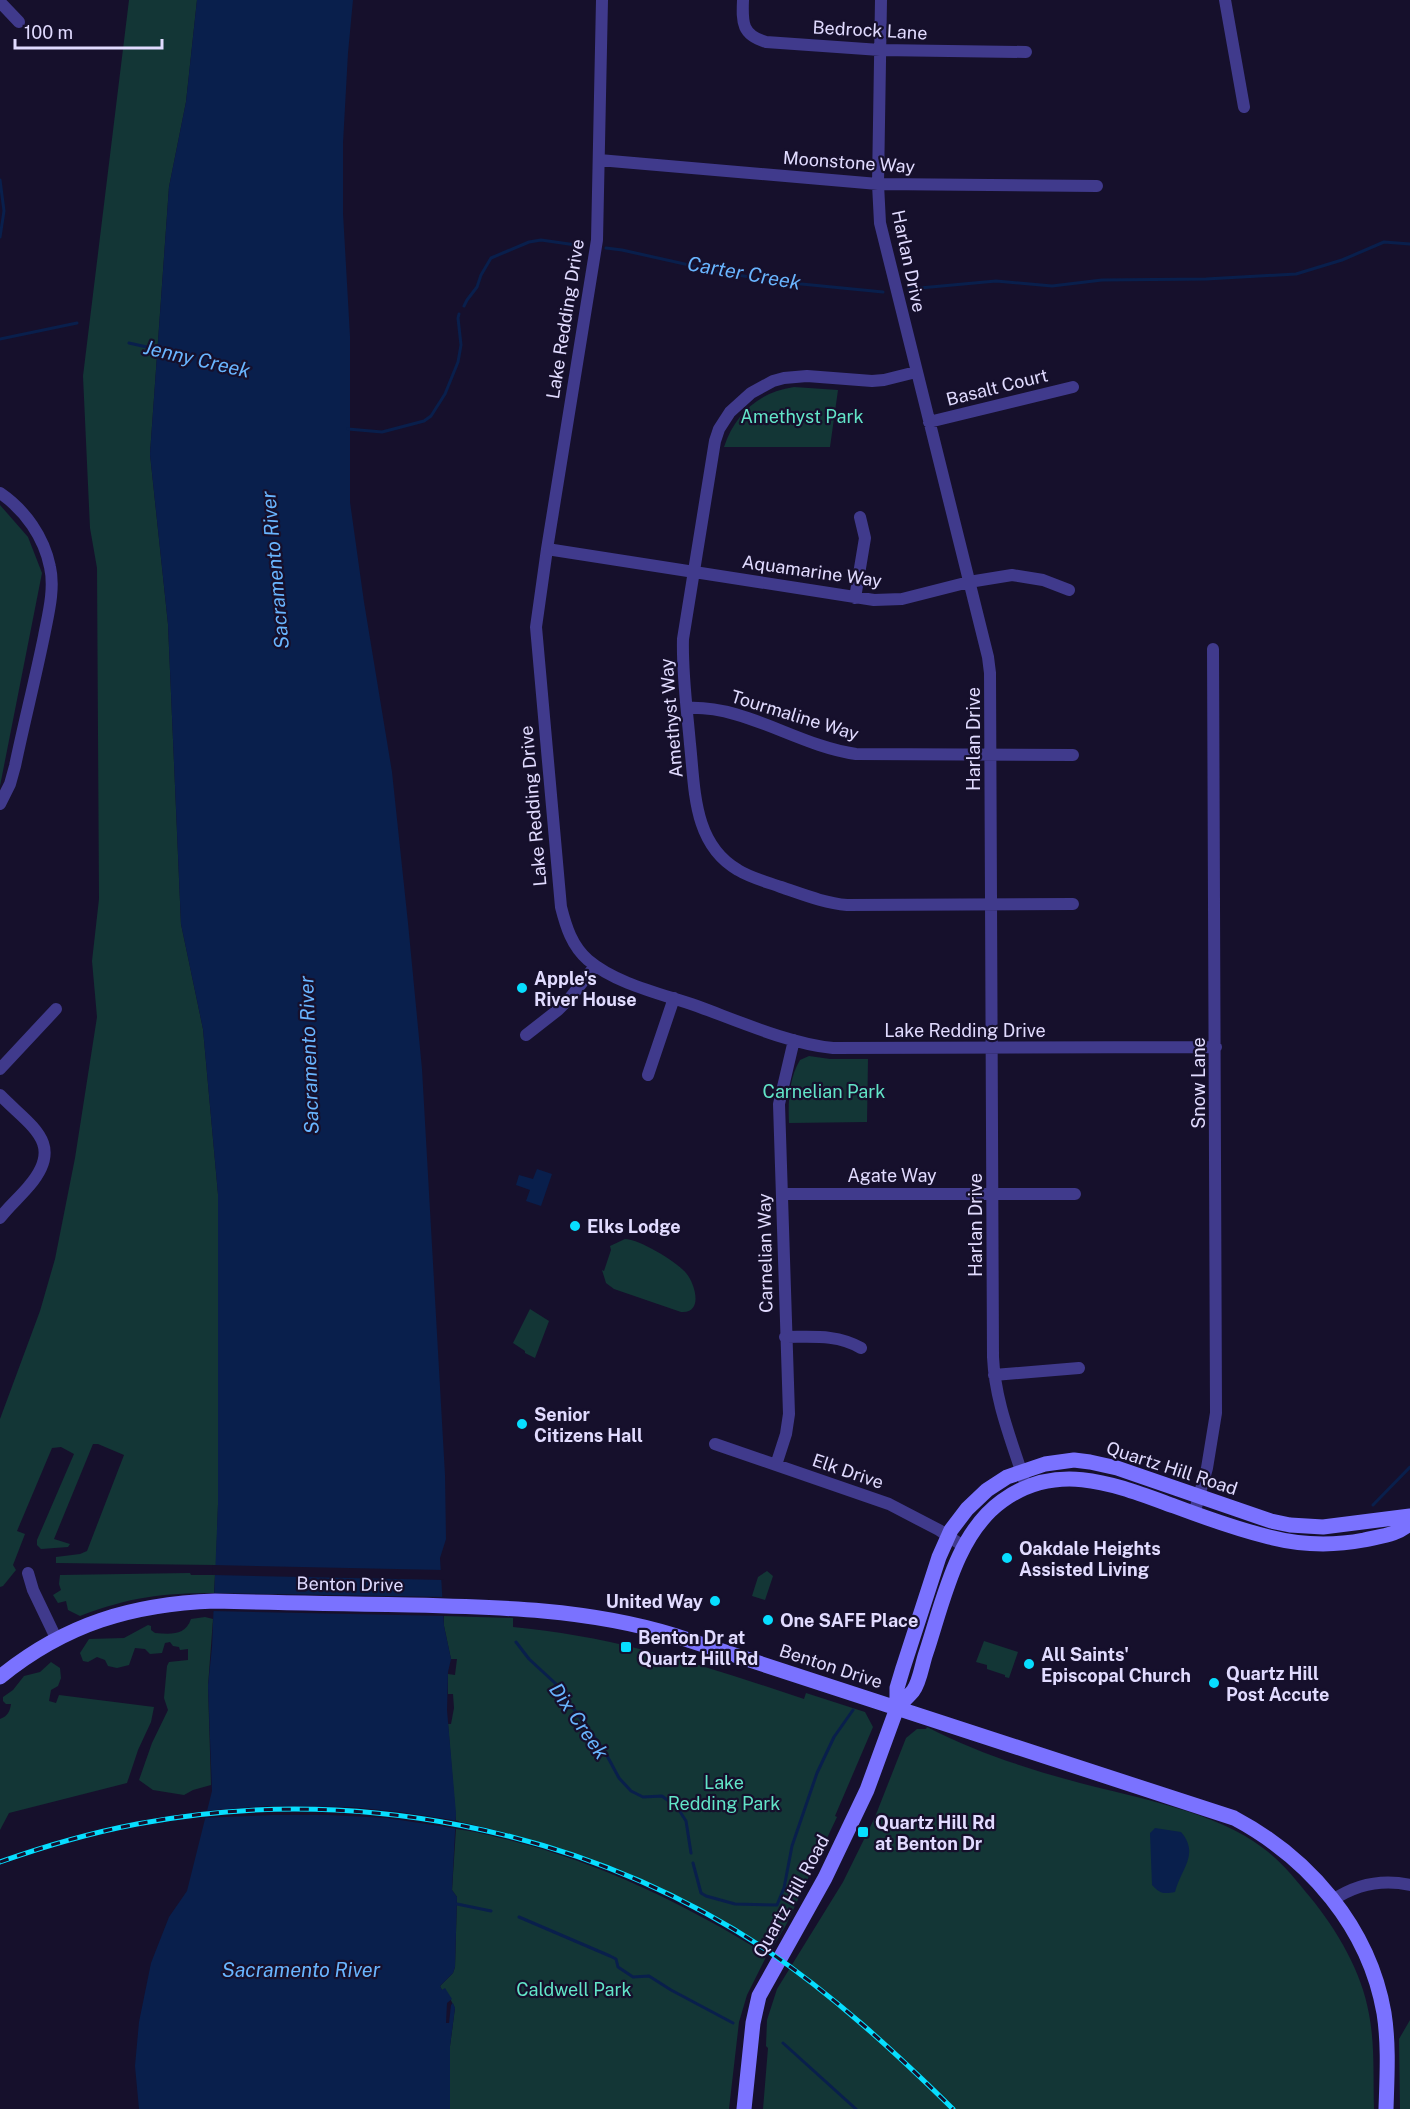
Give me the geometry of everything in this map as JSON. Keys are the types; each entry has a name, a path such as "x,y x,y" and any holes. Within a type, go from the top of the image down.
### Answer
{"main road":[{"name":"Quartz Hill Road","path":"744,2109 753,2023 759,1996 811,1904 848,1832 876,1770 897,1708 897,1688 906,1657 948,1536 967,1509 987,1490 1007,1477 1052,1462 1090,1462 1117,1468 1271,1521 1290,1525 1338,1526 1410,1516"},
{"name":"Quartz Hill Road","path":"897,1708 914,1690 963,1546 981,1520 992,1509 1026,1487 1062,1479 1093,1480 1271,1538 1312,1543 1350,1542 1377,1537 1399,1531 1410,1522"},
{"name":"Benton Drive","path":"0,1677 22,1659 56,1638 115,1614 182,1603 215,1601 485,1606 572,1614 643,1626 1234,1818 1260,1833 1297,1860 1334,1899 1361,1945 1382,2001 1386,2035 1386,2109"}],"street":[{"name":"Lake Redding Drive","path":"602,0 597,240 538,609 537,645 561,908 573,942 582,955 614,978 818,1047 1216,1047"},
{"name":"Bedrock Lane","path":"743,0 744,25 751,36 766,42 880,50 1026,52"},
{"name":"Harlan Drive","path":"881,0 878,184 880,223 989,665 994,1375 1004,1423 1026,1487"},
{"path":"1225,0 1244,107"},
{"path":"0,2 20,22"},
{"name":"Moonstone Way","path":"599,160 878,184 1097,186"},
{"name":"Amethyst Way","path":"916,372 872,381 797,376 772,381 747,396 727,416 715,441 683,639 683,668 698,817 711,846 735,868 765,881 841,904 1073,904"},
{"name":"Basalt Court","path":"929,422 1073,387"},
{"path":"0,493 15,504 32,524 46,555 51,578 47,623 13,774 0,804"},
{"path":"855,598 865,538 860,517"},
{"name":"Aquamarine Way","path":"547,549 855,598 888,601 969,582 1020,575 1043,580 1069,590"},
{"name":"Snow Lane","path":"1194,1514 1213,1442 1216,1413 1213,649"},
{"name":"Tourmaline Way","path":"687,708 707,708 734,714 843,752 871,755 1073,755"},
{"path":"525,1035 558,1010 595,966"},
{"path":"648,1075 674,998"},
{"path":"0,1070 56,1009"},
{"name":"Carnelian Way","path":"776,1465 788,1423 779,1096 794,1040"},
{"path":"0,1095 44,1141 46,1155 37,1177 0,1218"},
{"name":"Agate Way","path":"782,1194 1075,1194"},
{"path":"785,1338 834,1338 861,1348"},
{"path":"994,1375 1079,1368"},
{"name":"Elk Drive","path":"715,1444 872,1497 904,1511 963,1546"},
{"path":"28,1573 33,1590 56,1638"},
{"path":"1334,1899 1352,1889 1368,1884 1393,1882 1410,1885"}],"green space":[{"path":"129,0 197,0 186,102 169,187 150,454 168,624 181,924 203,1029 218,1194 216,1565 56,1563 56,1557 87,1551 124,1455 93,1444 54,1539 70,1544 68,1547 41,1549 37,1545 37,1540 74,1454 61,1447 52,1448 17,1531 25,1534 13,1565 16,1570 0,1587 0,1419 40,1311 55,1259 75,1158 97,1017 92,961 99,899 97,568 90,528 83,376"},
{"name":"Amethyst Park","path":"794,387 838,390 830,447 724,447 735,424 750,406 770,394"},
{"path":"0,505 28,537 42,573 0,786"},
{"name":"Carnelian Park","path":"809,1056 830,1059 868,1059 867,1122 789,1123 791,1082 800,1060"},
{"path":"625,1239 657,1252 686,1273 696,1297 693,1308 681,1312 614,1289 606,1283 602,1270 604,1271 611,1250 610,1246"},
{"path":"530,1309 549,1321 535,1358 513,1343"},
{"path":"767,1571 773,1576 765,1600 752,1596 758,1577"},
{"path":"190,1573 191,1575 215,1575 214,1593 146,1597 115,1604 80,1616 68,1610 66,1601 58,1603 53,1595 61,1590 60,1575"},
{"name":"Lake Redding Park","path":"444,1616 513,1618 513,1627 551,1631 624,1645 661,1654 804,1699 806,1693 865,1712 873,1727 835,1816 837,1817 786,1925 771,1950 697,1907 620,1871 539,1842 456,1821 448,1724 451,1724 454,1708 453,1694 448,1694 448,1674 455,1675 457,1659 451,1659"},
{"path":"205,1617 213,1619 208,1686 211,1785 184,1795 153,1790 139,1780 152,1743 168,1710 164,1698 167,1666 169,1662 188,1660 188,1649 180,1650 170,1642 165,1643 162,1653 150,1654 145,1649 135,1648 129,1665 117,1668 108,1666 105,1660 97,1657 88,1662 83,1661 80,1653 89,1639 124,1638 148,1625 155,1633 177,1633 188,1625 191,1619"},
{"path":"984,1641 1018,1652 1009,1678 987,1669 987,1665 976,1662"},
{"path":"51,1662 60,1668 61,1678 58,1686 51,1690 49,1701 56,1703 59,1695 154,1707 151,1722 138,1750 127,1783 9,1813 0,1830 0,1719 8,1713 11,1704 6,1704 3,1697 13,1690 24,1676 40,1672"},
{"path":"927,1727 1021,1766 1150,1800 1200,1816 1245,1836 1270,1853 1288,1871 1339,1937 1361,1983 1371,2026 1374,2109 763,2109 768,2048 766,2046 767,2020 777,1989 843,1882 875,1817 906,1738 917,1729"},
{"name":"Caldwell Park","path":"456,1829 543,1849 610,1873 706,1919 767,1955 747,1995 739,2022 729,2109 450,2109 450,2046 455,2008 445,1989 442,1990 440,1986 453,1973 455,1967 457,1897 452,1890"},
{"path":"1410,2020 1410,2109 1400,2109 1399,2039"}],"water":[{"name":"Sacramento River","path":"197,0 353,0 343,143 343,213 350,336 350,502 392,772 422,1069 445,1475 446,1539 440,1558 444,1626 451,1659 448,1672 447,1710 456,1813 452,1890 457,1897 455,1967 453,1973 440,1986 442,1990 445,1988 452,1999 447,2003 446,2023 449,2023 453,2003 455,2008 450,2046 450,2109 139,2109 135,2066 139,2022 151,1963 169,1917 187,1891 212,1791 208,1686 212,1647 218,1505 218,1194 203,1029 181,924 168,624 150,454 169,187 186,102"},
{"path":"537,1169 552,1174 541,1206 526,1201 530,1190 516,1185 519,1175 533,1179"},
{"path":"1155,1828 1181,1832 1189,1847 1187,1862 1175,1892 1162,1893 1152,1885 1150,1833"}],"pier":[{"path":"213,1565 444,1570 444,1580 212,1575"},
{"path":"211,1593 446,1597 447,1616 211,1611"},
{"path":"267,1806 351,1807 401,1812 459,1821 459,1829 387,1818 328,1815 201,1818 203,1811"}],"waterway":[{"name":"Jenny Creek","path":"0,180 4,211 0,237"},
{"name":"Carter Creek","path":"464,306 477,287 491,258 529,242 541,240 583,246"},
{"path":"909,289 996,281 1052,286 1102,280 1206,279 1296,274 1342,260 1384,242 1410,244"},
{"name":"Carter Creek","path":"606,248 725,273 781,282 883,292"},
{"name":"Carter Creek","path":"348,429 382,432 424,421 431,416 445,394 458,362 461,345 459,314"},
{"name":"Jenny Creek","path":"0,339 77,323"},
{"name":"Jenny Creek","path":"129,343 160,350"},
{"path":"1373,1505 1410,1467"},
{"name":"Dix Creek","path":"516,1642 529,1659 555,1683 605,1752 619,1778 631,1791 643,1797 662,1796 677,1807 686,1821 691,1853"},
{"path":"693,1863 701,1893 706,1896 735,1904 777,1905 784,1888 792,1846 817,1773 834,1737 853,1710"},
{"path":"457,1904 491,1911"},
{"path":"519,1917 610,1956 616,1959 618,1967 633,1977 649,1976 733,2023"},
{"path":"783,2043 856,2109"}],"railway":[{"path":"0,1862 68,1840 137,1824 218,1813 300,1809 381,1814 463,1826 542,1845 620,1873 694,1907 765,1949 815,1985 862,2024 953,2109"}],"place":[{"name":"Apple's River House","path":"522,988"},
{"name":"Elks Lodge","path":"575,1226"},
{"name":"Senior Citizens Hall","path":"522,1424"},
{"name":"Oakdale Heights Assisted Living","path":"1007,1558"},
{"name":"United Way","path":"715,1601"},
{"name":"One SAFE Place","path":"768,1620"},
{"name":"Benton Dr at Quartz Hill Rd","path":"626,1647"},
{"name":"All Saints' Episcopal Church","path":"1029,1664"},
{"name":"Quartz Hill Post Accute","path":"1214,1683"},
{"name":"Quartz Hill Rd at Benton Dr","path":"863,1832"}]}
